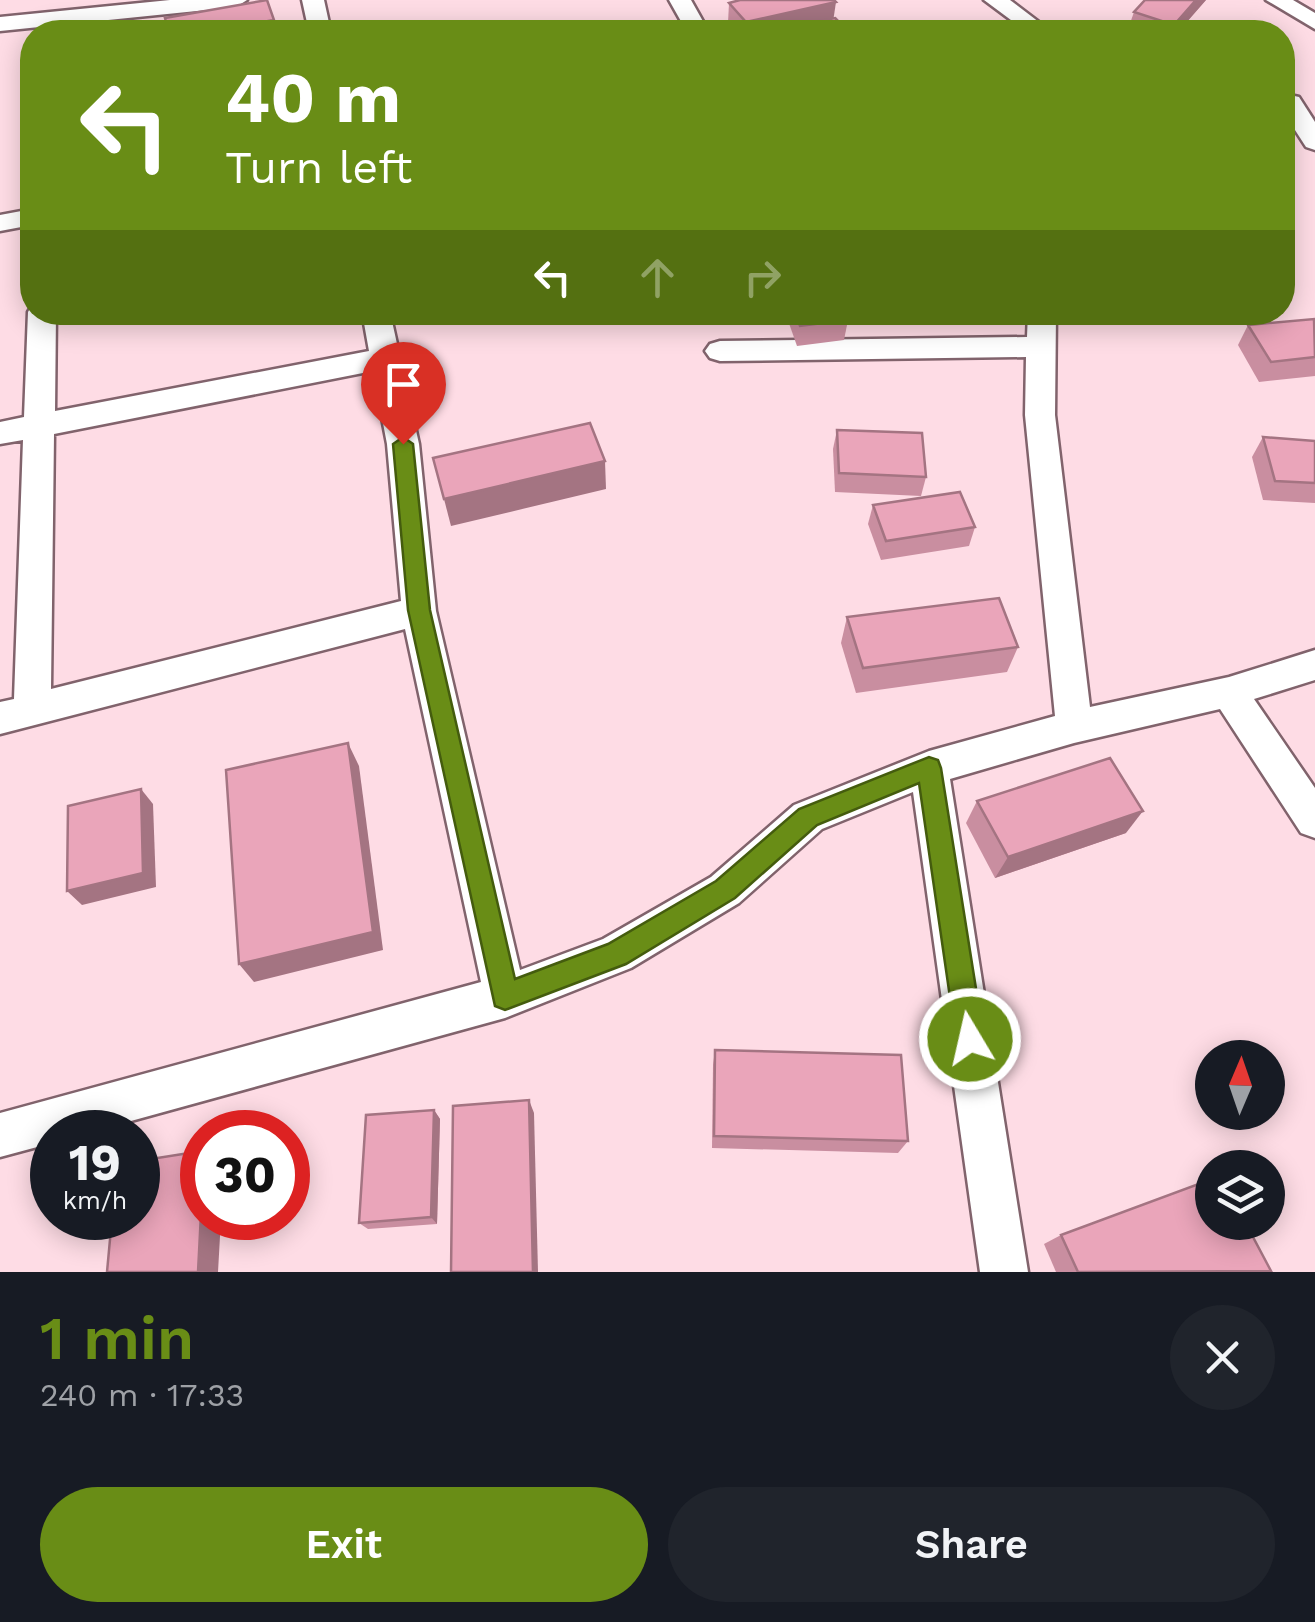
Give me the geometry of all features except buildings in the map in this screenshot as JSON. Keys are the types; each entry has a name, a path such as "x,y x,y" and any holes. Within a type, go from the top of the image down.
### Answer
{"street":[{"path":"94,20 236,0"},
{"path":"994,0 1023,20"},
{"path":"1277,0 1315,22"},
{"path":"1296,102 1315,142"},
{"path":"41,325 16,714 419,610"},
{"path":"379,325 403,444 419,610 505,997"},
{"path":"1042,325 1040,414 1074,727"},
{"path":"720,351 1042,348"},
{"path":"0,433 385,358"},
{"path":"0,1135 505,997 616,954 726,890 808,817 929,768 1074,727 1229,692 1315,666"},
{"path":"1229,692 1315,820"},
{"path":"929,768 1004,1272"}],"route":[{"path":"403,444 419,610 505,997 616,954 726,890 808,817 929,768 970,1039"}]}
